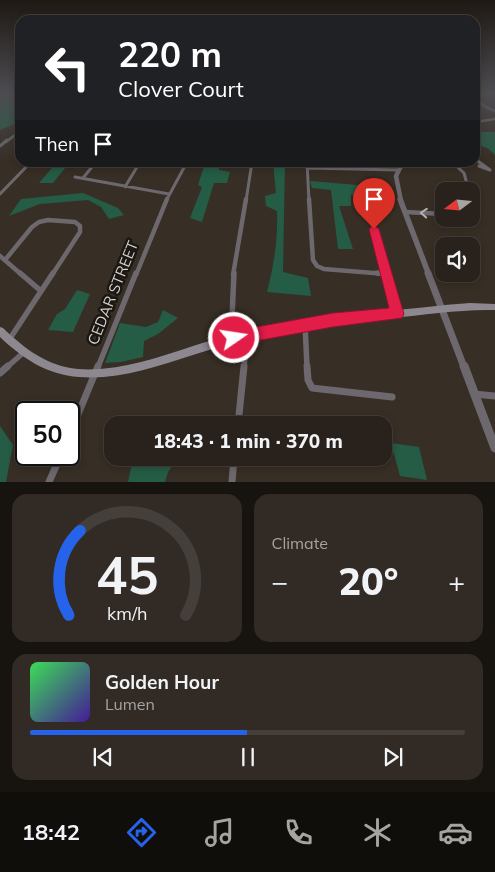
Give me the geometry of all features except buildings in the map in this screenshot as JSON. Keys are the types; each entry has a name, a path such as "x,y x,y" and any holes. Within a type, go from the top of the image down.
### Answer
{"main road":[{"path":"0,331 23,353 36,362 60,370 96,374 138,367 234,338 305,324 442,309 495,307"}],"street":[{"path":"480,121 495,119"},
{"path":"0,146 15,135"},
{"path":"0,194 26,167"},
{"path":"83,178 92,167"},
{"path":"125,187 137,167"},
{"name":"CEDAR STREET","path":"80,411 169,194 184,167"},
{"path":"234,338 231,308 239,236 246,208 251,167"},
{"path":"400,167 396,186 495,448"},
{"path":"457,167 464,173 466,182"},
{"path":"386,274 324,269 316,265 313,260 307,168 398,170"},
{"path":"75,177 169,194"},
{"path":"405,212 435,214"},
{"path":"370,214 397,314"},
{"path":"10,340 80,232 79,224 48,220 39,222 2,258 41,291"},
{"path":"305,324 308,380 312,388 392,397"},
{"path":"239,416 247,335"},
{"path":"0,373 23,353"},
{"path":"474,394 495,396"},
{"path":"49,482 56,466"},
{"path":"232,482 233,466"}],"green space":[{"path":"0,116 15,116 15,124 0,130"},
{"path":"480,131 495,132 495,155 489,149 480,145"},
{"path":"53,167 66,167 53,183 39,183"},
{"path":"204,167 219,167 219,170 230,172 227,183 214,183 202,222 190,218 202,187 198,185"},
{"path":"273,167 285,167 283,272 308,278 311,296 267,292 274,262 277,211 266,206 265,196 276,193"},
{"path":"310,181 358,185 362,196 351,195 351,206 339,206 353,249 338,249 331,190 312,188"},
{"path":"83,193 118,208 124,215 109,219 101,207 88,200 40,204 9,216 21,199"},
{"path":"77,290 90,294 73,332 48,330 57,314 65,309"},
{"path":"163,310 178,318 158,334 144,341 143,357 121,362 105,363 120,323 146,327 158,322"},
{"path":"0,426 13,445 6,482 0,482"},
{"path":"392,443 419,447 427,480 400,476"},
{"path":"131,466 172,466 165,482 128,482"}],"route":[{"path":"234,338 333,320 397,314 374,229"}]}
